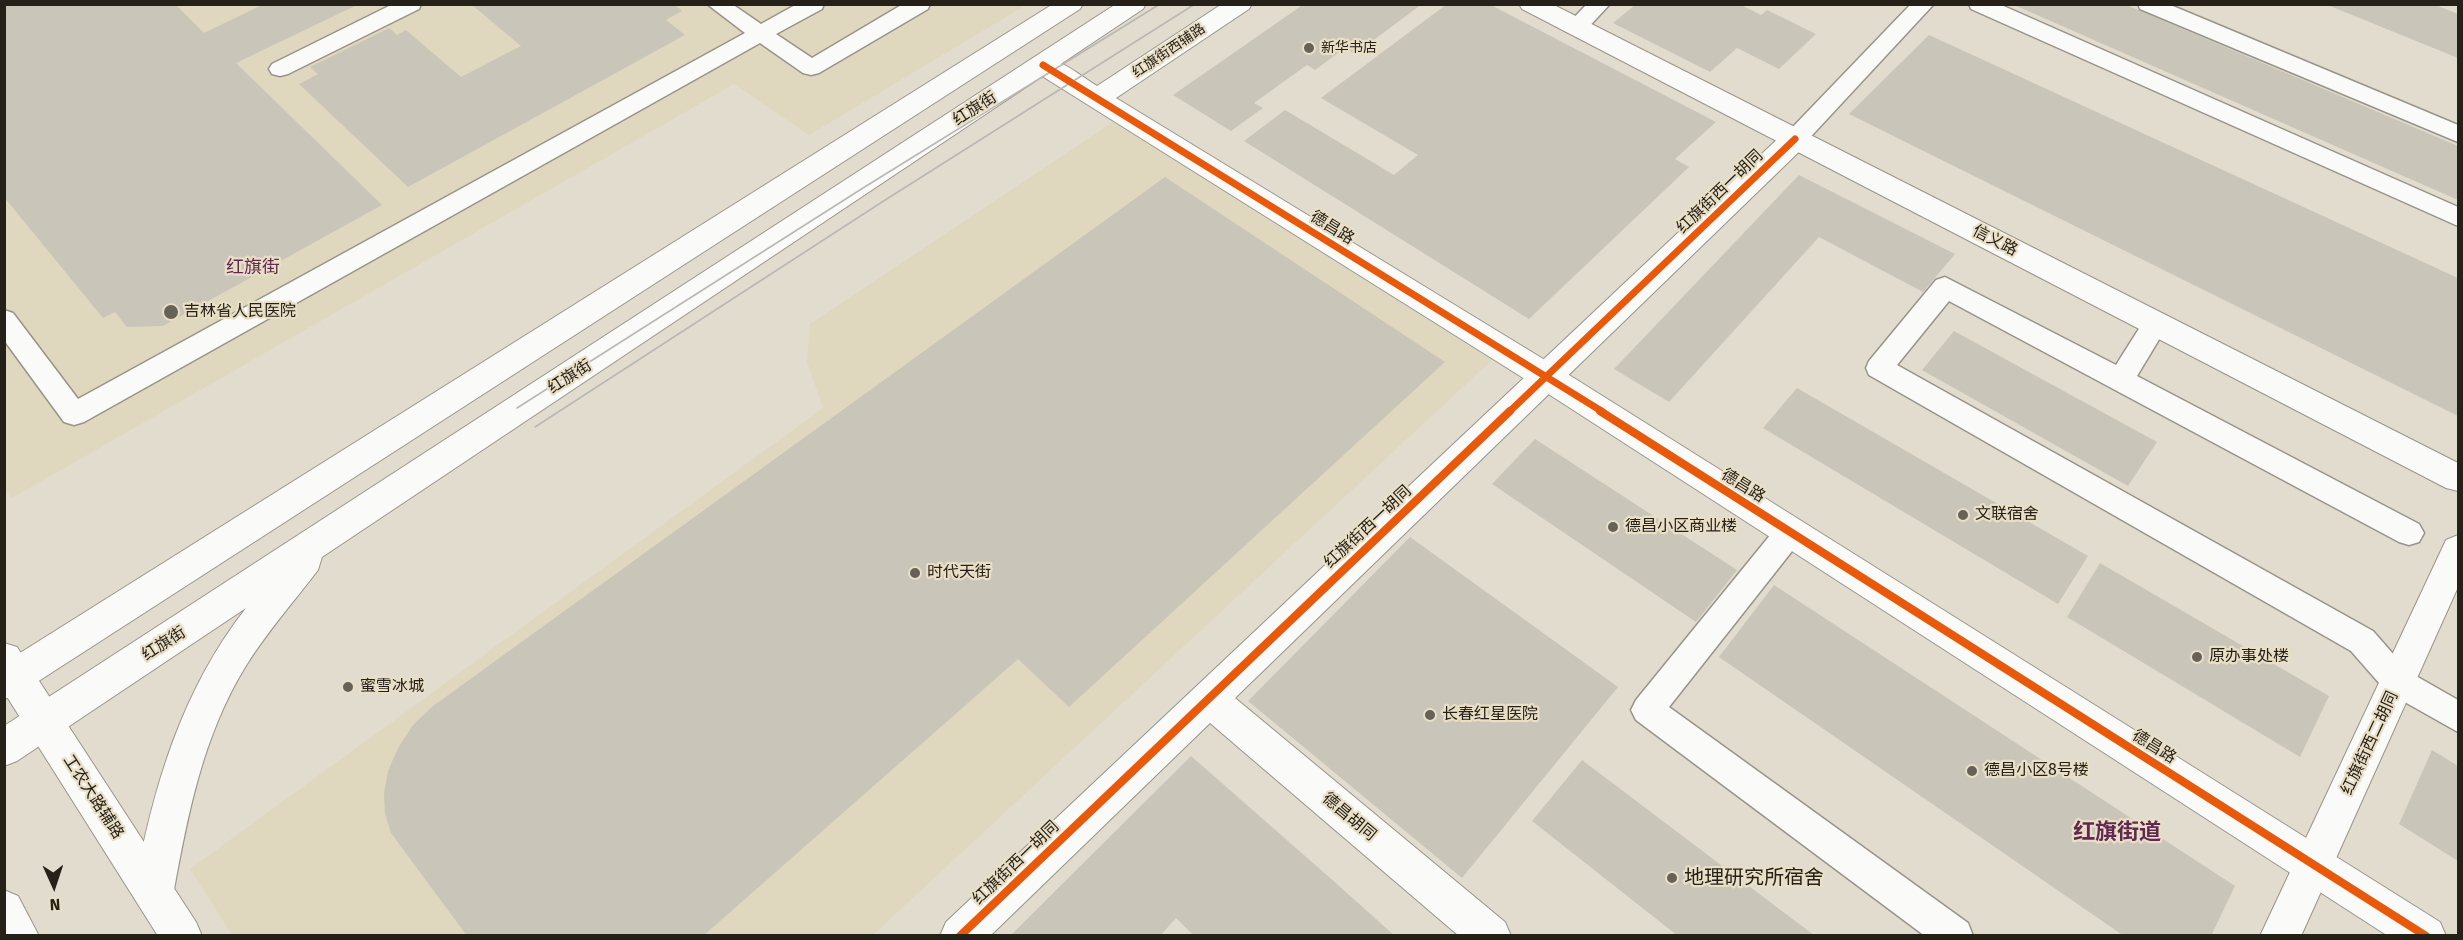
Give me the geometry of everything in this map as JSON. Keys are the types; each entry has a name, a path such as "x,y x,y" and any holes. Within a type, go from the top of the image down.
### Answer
{"street":[{"path":"8,673 1071,4"},
{"name":"红旗街","path":"4,748 1134,4"},
{"name":"红旗街西辅路","path":"1098,98 1240,4"},
{"name":"信义路","path":"1531,4 2458,478"},
{"name":"德昌路","path":"1043,65 1547,377 2426,936"},
{"name":"红旗街西一胡同","path":"960,936 1795,139"},
{"path":"154,890 169,807 192,734 232,657 320,541"},
{"name":"红旗街西二胡同","path":"2280,936 2458,550"},
{"name":"工农大路辅路","path":"8,673 44,722 182,936"},
{"name":"德昌胡同","path":"1208,698 1491,936"},
{"path":"4,910 19,936"}],"lane":[{"path":"280,69 411,4"},
{"path":"717,4 811,68 920,4"},
{"path":"4,320 74,414 814,4"},
{"path":"1576,27 1600,4"},
{"path":"1795,139 1924,4"},
{"path":"1979,4 2458,217"},
{"path":"2148,4 2458,134"},
{"path":"2409,532 1945,287 1879,368 2362,641 2398,682 2458,717"},
{"path":"2121,380 2156,323"},
{"path":"1790,532 1647,710 1955,936"}],"shaded area":[{"name":"吉林省人民医院","path":"4,5 1026,5 809,135 734,84 12,498 4,488"},
{"name":"时代天街","path":"1113,122 1492,360 873,935 232,935 190,869 823,408 807,362 810,324"}],"building":[{"path":"4,4 175,4 204,33 264,4 359,4 236,63 382,205 163,326 127,327 115,312 103,318 4,197"},
{"path":"471,4 673,4 682,11 666,20 685,35 408,187 299,84 318,74 310,67 389,28 397,35 406,30 461,77 521,46"},
{"path":"1304,4 1422,4 1355,54 1345,48 1315,70 1307,65 1254,103 1263,108 1231,131 1173,95"},
{"path":"1447,4 1489,4 1716,122 1675,159 1689,167 1529,319 1244,141 1285,110 1394,175 1418,155 1321,98"},
{"path":"1636,4 1739,4 1761,15 1767,10 1816,34 1779,69 1737,48 1710,72 1613,23"},
{"path":"2012,4 2124,4 2458,146 2458,200"},
{"path":"2325,4 2433,4 2458,14 2458,58"},
{"path":"1929,35 2458,278 2458,416 1849,114"},
{"path":"1799,175 1955,254 1923,292 1819,237 1669,402 1614,369"},
{"name":"时代天街","path":"1165,177 1445,362 1069,707 1018,659 703,936 467,936 391,833 385,814 384,793 388,771 398,748 413,725 433,706"},
{"path":"1954,331 2157,442 2128,486 1922,370"},
{"name":"文联宿舍","path":"1797,388 2088,556 2058,604 1763,428"},
{"name":"德昌小区商业楼","path":"1535,439 1737,570 1696,622 1492,484"},
{"name":"长春红星医院","path":"1410,537 1618,687 1462,878 1248,701"},
{"name":"原办事处楼","path":"2100,563 2329,696 2300,757 2067,617"},
{"name":"德昌小区8号楼","path":"1774,585 2235,886 2211,936 2124,936 1719,657"},
{"path":"2432,750 2458,766 2458,861 2399,824"},
{"path":"1191,756 1395,936 1194,936 1176,918 1160,936 1010,936"},
{"name":"地理研究所宿舍","path":"1582,760 1815,936 1678,936 1532,821"}],"tram line":[{"path":"517,408 863,188 1160,4"},
{"path":"535,427 882,202 1195,4"}],"cycle path":[{"path":"1043,65 1547,377 2426,936"},
{"path":"960,936 1795,139"}],"place":[{"name":"新华书店","path":"1309,48"},
{"name":"吉林省人民医院","path":"171,312"},
{"name":"文联宿舍","path":"1963,515"},
{"name":"德昌小区商业楼","path":"1613,527"},
{"name":"时代天街","path":"915,573"},
{"name":"原办事处楼","path":"2197,657"},
{"name":"蜜雪冰城","path":"348,687"},
{"name":"长春红星医院","path":"1430,715"},
{"name":"德昌小区8号楼","path":"1972,771"},
{"name":"地理研究所宿舍","path":"1672,878"}],"district":[{"name":"红旗街","path":"253,268"},
{"name":"红旗街道","path":"2117,833"}]}
